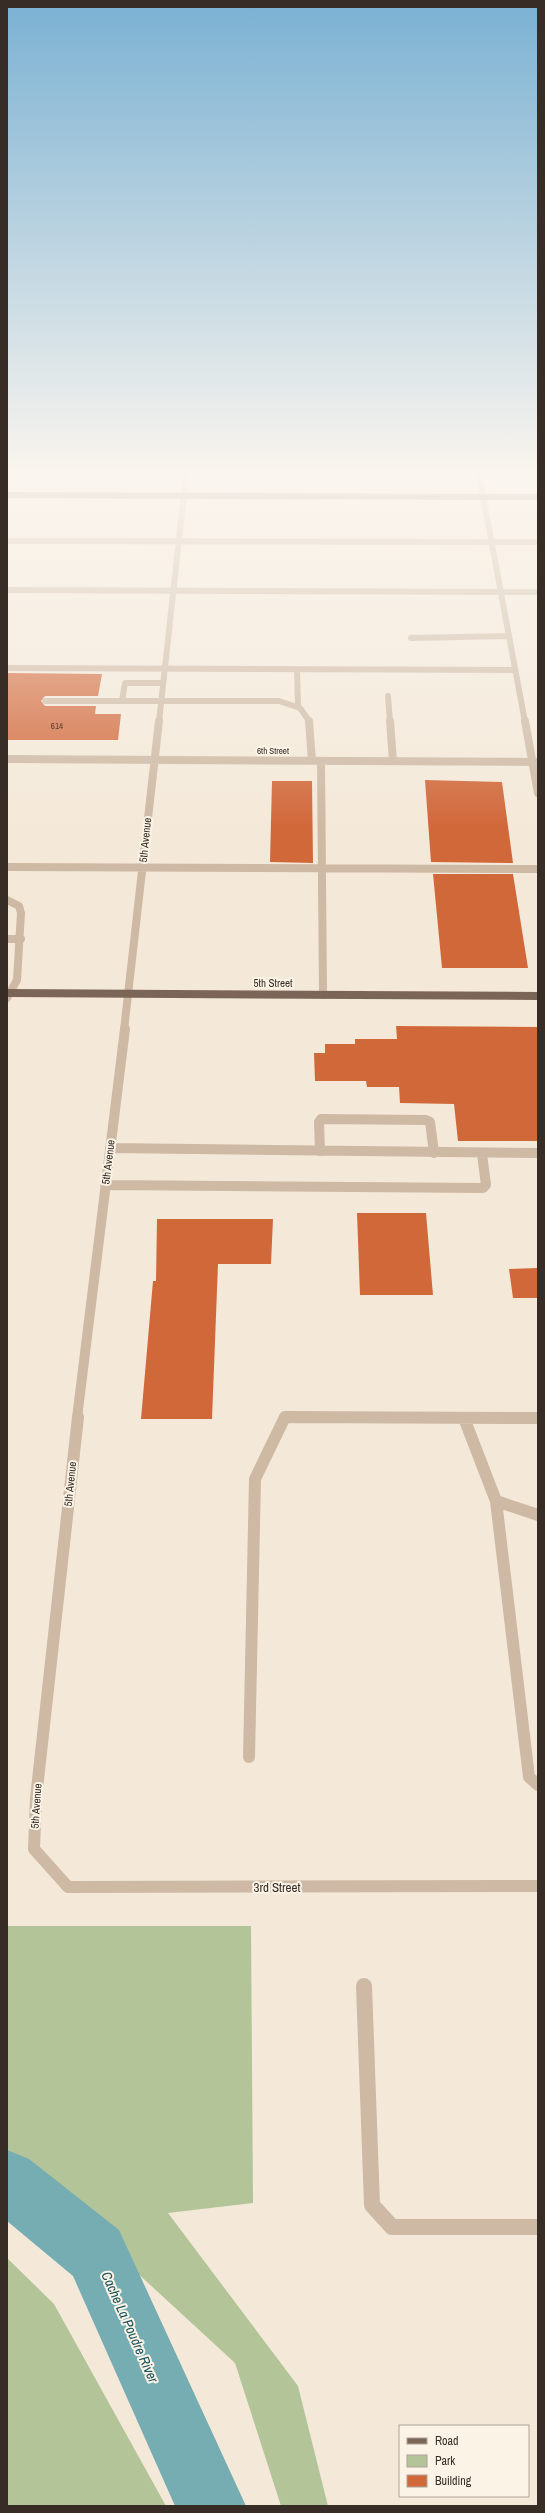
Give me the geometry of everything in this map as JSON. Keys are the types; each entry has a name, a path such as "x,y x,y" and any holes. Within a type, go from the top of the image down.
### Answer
{"main road":[{"name":"5th Street","path":"8,995 129,994 538,996"}],"street":[{"name":"5th Avenue","path":"34,1849 36,1798 105,1185 129,994 141,868 173,592"},
{"path":"500,592 514,670 535,762 538,793"},
{"path":"411,638 508,636"},
{"path":"7,668 514,670"},
{"path":"297,670 298,705"},
{"path":"122,701 125,683 163,683"},
{"path":"388,696 393,761"},
{"path":"45,701 279,701 298,705 307,714 311,725 312,760"},
{"name":"6th Street","path":"7,759 535,762"},
{"path":"321,761 323,995"},
{"path":"7,867 538,869"},
{"path":"7,900 19,906 22,913 18,980 8,995"},
{"path":"7,939 21,939"},
{"path":"320,1152 319,1122 321,1119 426,1120 430,1122 434,1153"},
{"path":"110,1148 482,1154 538,1153"},
{"path":"105,1185 483,1188 486,1185 482,1154"},
{"path":"249,1757 255,1479 285,1417 538,1418"},
{"path":"464,1418 496,1501 529,1777 538,1785"},
{"path":"496,1501 538,1515"},
{"name":"3rd Street","path":"34,1849 68,1887 538,1886"},
{"path":"364,1986 372,2205 392,2227 538,2227"}],"green space":[{"path":"7,1926 251,1926 253,2203 168,2213 298,2386 328,2506 281,2506 235,2363 7,2153"},
{"path":"7,2258 54,2304 166,2506 7,2506"}],"building":[{"path":"7,673 102,674 98,696 45,696 41,701 45,706 96,706 95,714 121,714 118,740 7,740"},
{"path":"425,780 502,782 513,863 431,862"},
{"path":"272,781 312,781 313,863 270,862"},
{"path":"433,874 513,874 528,968 442,968"},
{"path":"396,1026 538,1027 538,1141 458,1141 454,1104 400,1103 399,1087 367,1087 366,1081 315,1081 314,1053 325,1053 325,1044 355,1044 355,1039 397,1039"},
{"path":"357,1213 426,1213 433,1295 360,1295"},
{"path":"157,1219 273,1219 271,1264 218,1264 212,1419 141,1419 153,1281 156,1281"},
{"path":"538,1268 538,1298 513,1298 509,1269"}],"waterway":[{"name":"Cache La Poudre River","path":"7,2181 96,2253 211,2506"}]}
